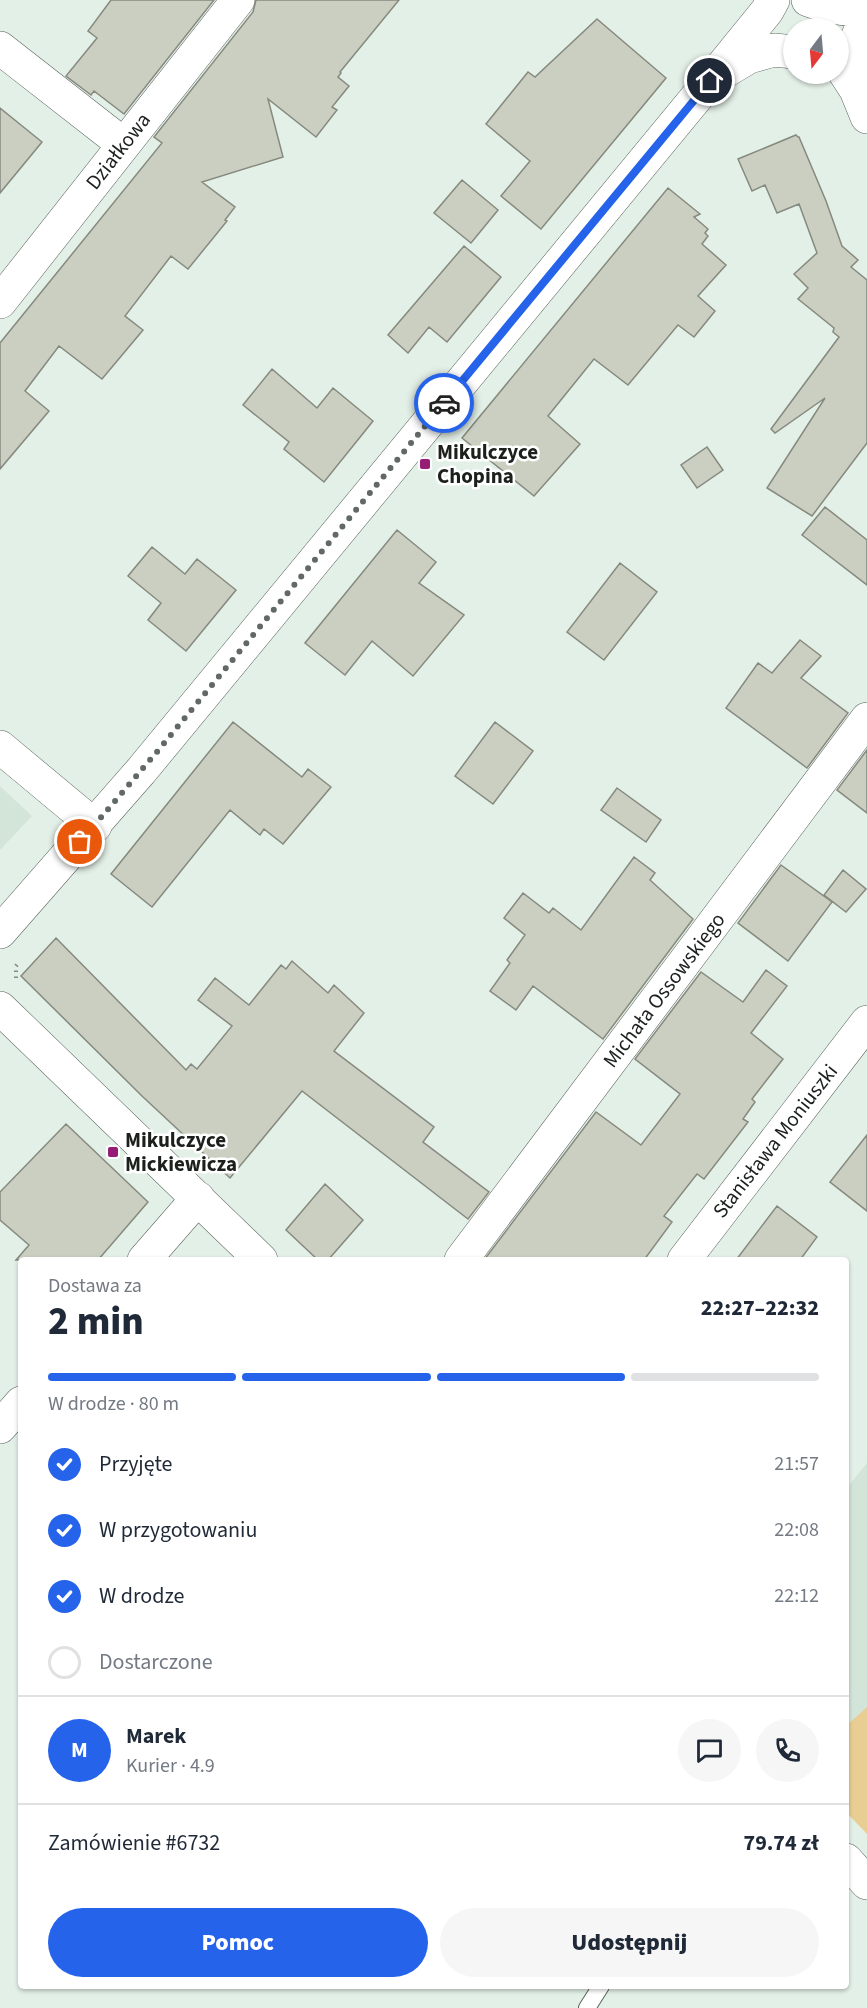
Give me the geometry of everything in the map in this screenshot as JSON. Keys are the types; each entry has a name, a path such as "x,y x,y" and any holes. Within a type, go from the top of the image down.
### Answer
{"street":[{"name":"Działkowa","path":"0,302 238,0"},
{"path":"0,932 95,826 710,81 767,11 772,0"},
{"path":"795,0 807,18"},
{"path":"808,0 824,7 850,11 867,9"},
{"path":"850,86 854,44 867,22"},
{"path":"0,48 123,144"},
{"path":"710,81 749,57 774,50 783,51"},
{"name":"Michała Ossowskiego","path":"463,1257 867,719"},
{"path":"0,747 95,826"},
{"path":"8,998 198,1198 258,1257"},
{"name":"Stanisława Moniuszki","path":"686,1257 867,1022"},
{"path":"147,1257 198,1198"},
{"path":"0,1427 18,1406"},
{"path":"849,1863 867,1882"}],"lane":[{"path":"587,2008 599,1989"}],"path":[{"path":"8,998 16,966 23,958"}],"shaded area":[{"path":"0,786 32,816 0,850"},
{"path":"867,1463 867,1820 849,1800 849,1485"},
{"path":"867,1707 867,1834 849,1815 849,1723"}],"building":[{"path":"111,0 214,0 124,114 94,91 91,95 66,76 97,38 88,31"},
{"path":"256,0 399,0 340,72 338,77 349,86 332,107 337,110 316,137 268,99 283,157 202,182 235,207 225,220 227,221 188,269 171,256 125,316 143,330 102,379 59,346 25,391 49,411 0,469 0,343 162,143 154,137 253,12"},
{"path":"597,19 666,78 541,229 501,196 530,161 486,124 528,72 535,77"},
{"path":"0,108 42,142 0,193"},
{"path":"796,135 799,137 826,201 842,246 858,260 851,267 867,280 867,443 812,516 767,488 825,398 775,433 771,429 839,337 833,332 834,328 798,299 808,288 794,274 817,253 799,204 777,213 765,185 752,191 738,159"},
{"path":"462,180 498,210 471,243 434,213"},
{"path":"668,188 700,214 694,217 708,229 705,233 708,236 702,244 726,265 698,296 715,311 694,337 678,325 628,385 594,359 548,416 580,444 534,496 462,438"},
{"path":"464,246 501,277 447,342 429,327 408,353 388,335"},
{"path":"272,369 317,408 333,388 373,421 324,482 284,449 289,442 243,405"},
{"path":"707,447 723,470 697,488 681,465"},
{"path":"825,507 867,540 867,585 802,535"},
{"path":"397,530 436,562 419,583 464,615 413,676 372,641 345,675 305,643"},
{"path":"152,547 185,574 197,559 236,590 186,651 148,620 161,603 128,576"},
{"path":"620,563 657,592 604,660 567,632"},
{"path":"800,640 821,656 801,678 848,713 807,768 726,708 758,663 772,673"},
{"path":"233,722 302,777 308,769 331,787 283,844 264,829 260,835 230,810 152,907 111,874"},
{"path":"495,722 533,751 493,804 455,776"},
{"path":"867,750 867,813 837,790"},
{"path":"617,788 661,820 646,842 601,810"},
{"path":"634,857 655,873 650,880 693,919 603,1039 533,986 516,1010 490,991 510,963 507,960 525,935 504,918 523,893 549,913 553,908 581,930"},
{"path":"781,865 832,902 788,961 738,923"},
{"path":"843,870 866,889 846,912 824,895"},
{"path":"56,938 186,1070 191,1064 197,1069 232,1026 198,1000 215,978 249,1005 281,965 286,969 292,961 328,993 334,985 364,1013 334,1051 434,1127 423,1142 489,1192 468,1219 302,1091 230,1178 143,1097 21,976"},
{"path":"766,970 787,986 751,1033 783,1059 752,1099 755,1102 743,1119 748,1122 704,1179 697,1174 664,1216 672,1222 646,1257 486,1257 596,1112 641,1145 680,1094 635,1059 701,972 743,1002"},
{"path":"66,1124 148,1202 101,1257 19,1257 29,1245 0,1220 0,1192"},
{"path":"867,1135 867,1211 830,1182"},
{"path":"325,1184 363,1220 331,1257 315,1257 286,1230"},
{"path":"777,1206 817,1237 802,1257 738,1257"}],"way so far":[{"path":"80,842 444,403"}],"place":[{"name":"Mikulczyce Chopina","path":"425,464"},
{"name":"Mikulczyce Mickiewicza","path":"113,1152"}],"route":[{"path":"444,403 710,81"}]}
